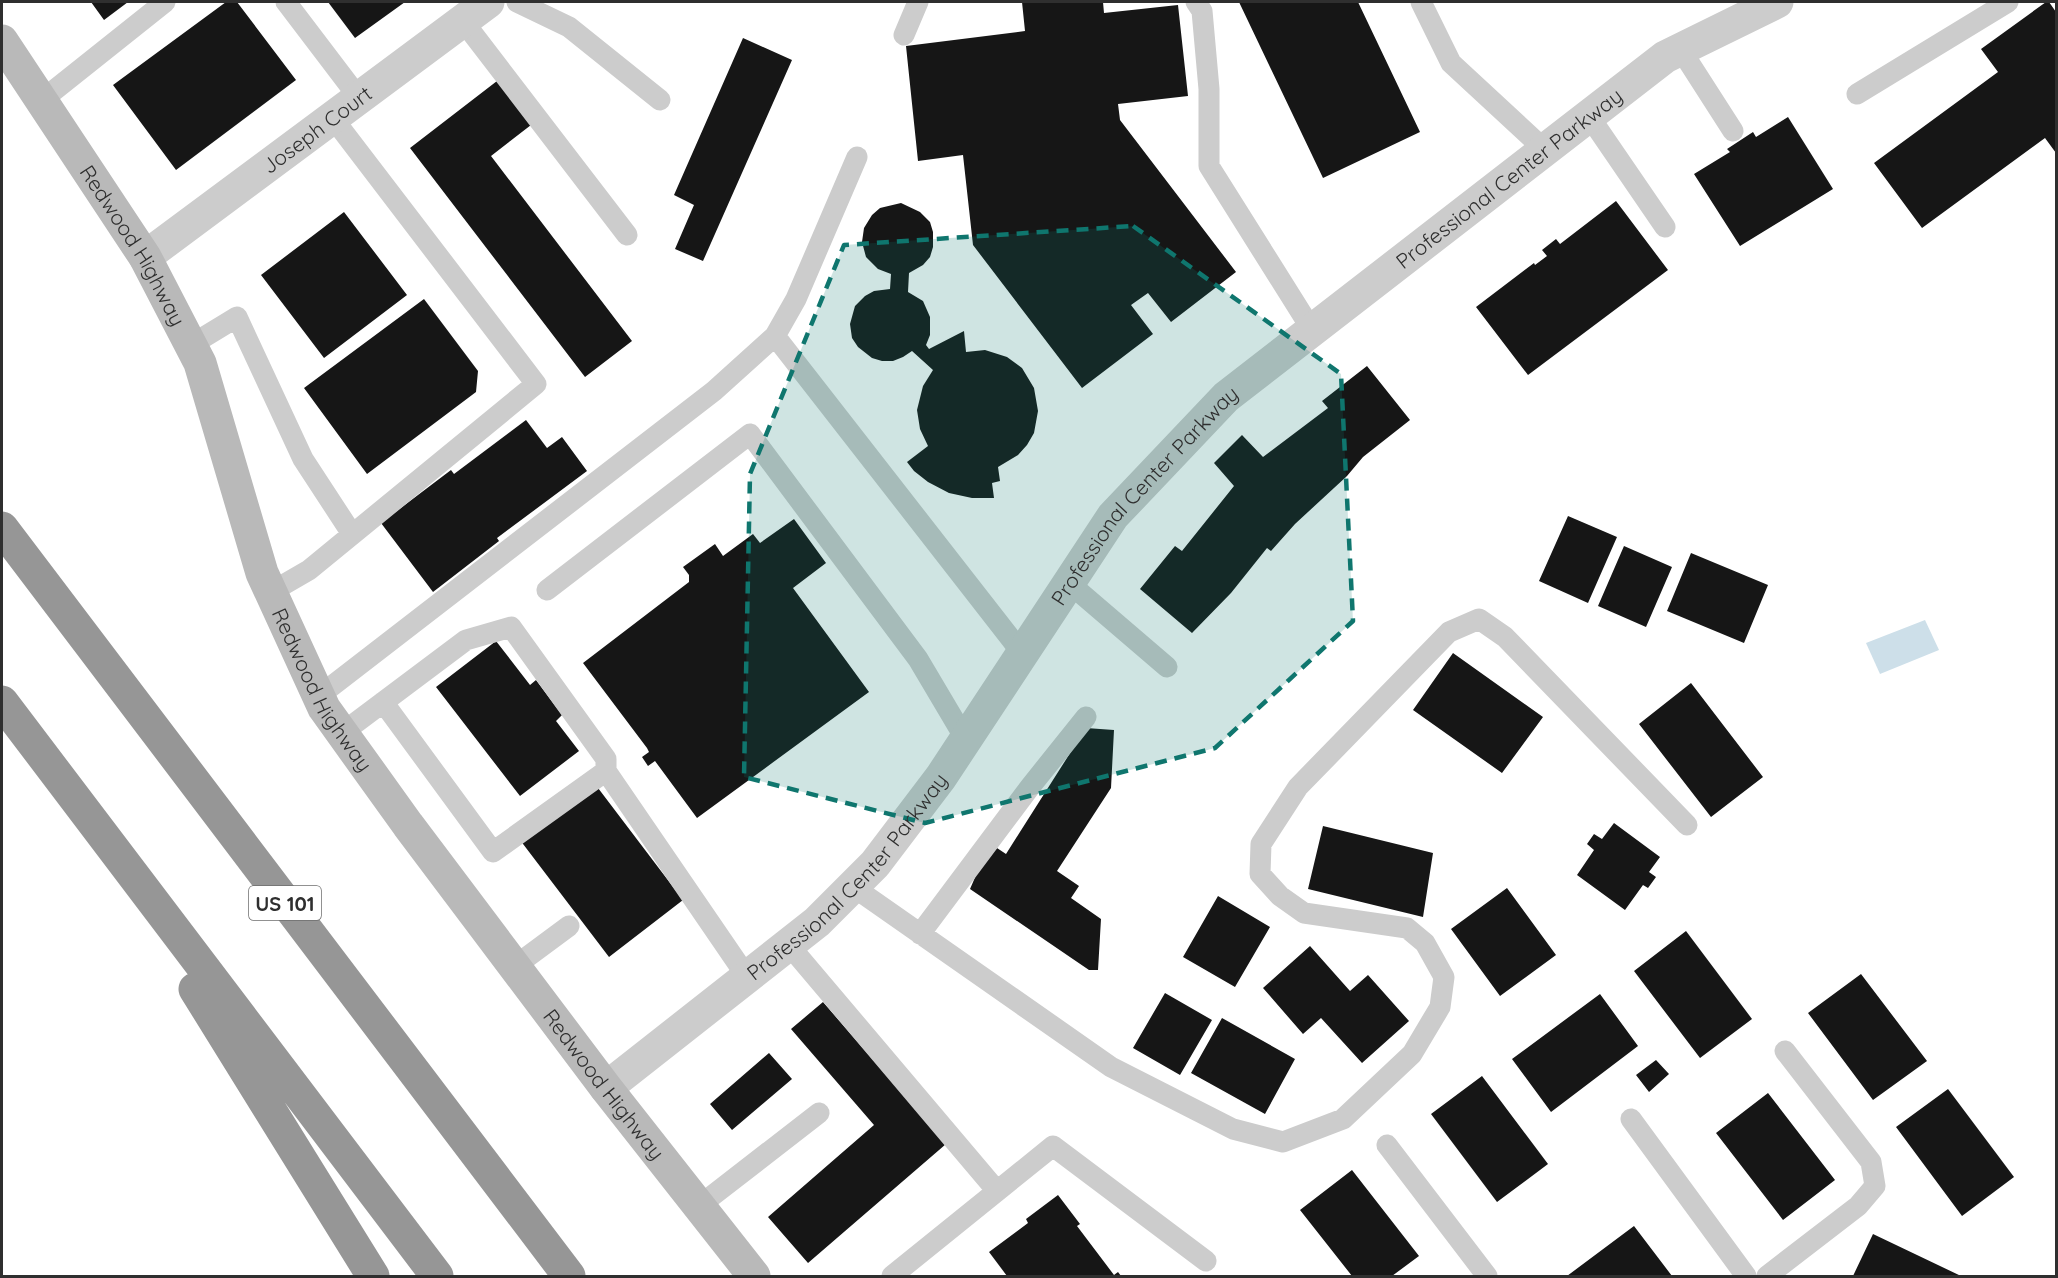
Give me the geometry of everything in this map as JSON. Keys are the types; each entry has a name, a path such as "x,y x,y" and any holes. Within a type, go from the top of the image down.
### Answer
{"highway":[{"name":"US 101","path":"2,528 569,1276"},
{"path":"2,702 437,1276"},
{"path":"83,810 373,1276"}],"street":[{"name":"Joseph Court","path":"145,257 488,2"},
{"name":"Professional Center Parkway","path":"606,1088 817,922 875,864 941,777 1113,516 1226,397 1665,57 1777,2"},
{"name":"Redwood Highway","path":"2,41 145,257 200,363 262,573 324,708 408,825 606,1088 754,1276"}],"lane":[{"path":"42,100 165,2"},
{"path":"286,2 359,98"},
{"path":"517,2 569,27 660,99"},
{"path":"904,35 918,2"},
{"path":"1196,2 1202,11 1207,67 1209,166 1312,330"},
{"path":"1421,2 1451,63 1545,150"},
{"path":"1857,94 2008,2"},
{"path":"463,21 627,236"},
{"path":"1681,50 1733,131"},
{"path":"1589,116 1665,227"},
{"path":"271,592 309,570 536,384 332,117"},
{"path":"319,696 714,391 775,336 796,299 857,157"},
{"path":"191,345 237,316 303,459 352,534"},
{"path":"775,336 1022,653"},
{"path":"547,590 750,434 918,659 966,740"},
{"path":"1069,583 1167,667"},
{"path":"852,886 1111,1067 1233,1129 1283,1142 1343,1119 1412,1054 1440,1007 1444,977 1425,943 1407,928 1304,913 1280,896 1260,874 1261,844 1298,787 1449,632 1479,619 1505,637 1687,825"},
{"path":"342,733 466,639 511,627 606,759 606,771 747,977"},
{"path":"383,702 493,852 606,771"},
{"path":"920,934 1030,787 1086,717"},
{"path":"515,966 569,926"},
{"path":"788,944 997,1191"},
{"path":"1767,1276 1858,1206 1875,1186 1871,1162 1785,1052"},
{"path":"699,1206 819,1113"},
{"path":"1631,1119 1746,1276"},
{"path":"1387,1145 1487,1276"},
{"path":"892,1276 1053,1146 1206,1261"}],"highlighted area":[{"path":"1133,226 1341,374 1353,621 1215,748 925,823 744,777 750,474 844,245"}],"water":[{"path":"1925,620 1939,650 1880,674 1866,643"}],"building":[{"path":"91,2 128,2 104,20"},
{"path":"226,2 237,2 296,80 176,170 113,85"},
{"path":"328,2 405,2 355,38"},
{"path":"1022,2 1103,2 1104,13 1178,5 1188,96 1118,104 1120,120 1236,272 1171,322 1148,293 1131,305 1153,334 1082,388 973,245 963,155 918,161 906,46 1025,31"},
{"path":"1239,2 1358,2 1420,132 1323,178"},
{"path":"2049,2 2056,12 2056,153 2045,138 1922,228 1874,163 1998,72 1981,49"},
{"path":"743,38 792,60 703,261 675,249 694,205 674,195"},
{"path":"497,81 531,125 491,156 632,341 585,377 410,148"},
{"path":"1788,117 1833,189 1740,246 1694,174 1730,152 1727,149 1753,132 1756,137"},
{"path":"1616,201 1668,270 1528,375 1476,307 1534,263 1535,265 1547,256 1542,250 1556,239 1560,244"},
{"path":"901,203 920,212 930,222 933,232 930,257 923,265 909,273 908,292 923,301 930,317 930,335 926,345 929,349 964,331 966,352 985,350 1007,357 1022,368 1034,388 1038,411 1034,433 1018,455 998,467 1000,481 992,483 994,498 972,498 949,493 928,482 914,471 907,462 928,446 920,429 917,410 923,386 933,370 912,351 893,361 872,358 858,347 852,338 850,324 855,306 874,291 890,289 891,274 878,269 866,257 862,242 864,228 872,215 880,208"},
{"path":"344,212 407,295 324,358 261,275"},
{"path":"424,299 478,371 476,392 367,474 304,388"},
{"path":"1367,366 1410,420 1363,457 1347,476 1295,524 1271,551 1267,548 1231,593 1192,633 1140,589 1175,546 1182,551 1234,486 1214,463 1242,435 1263,457 1328,408 1322,401"},
{"path":"526,420 547,448 562,437 587,471 497,538 499,541 433,592 381,523 451,470 454,474"},
{"path":"1568,516 1617,537 1588,603 1539,581"},
{"path":"794,519 826,563 793,588 869,692 697,818 655,761 648,766 642,757 649,752 647,748 583,663 689,582 689,575 683,567 715,544 723,556 753,534 760,543"},
{"path":"1624,546 1672,567 1646,627 1598,606"},
{"path":"1691,553 1768,585 1744,643 1667,611"},
{"path":"496,641 530,685 536,680 562,715 556,721 579,751 520,796 436,687"},
{"path":"1453,653 1543,717 1502,773 1413,710"},
{"path":"1691,683 1763,777 1711,817 1639,724"},
{"path":"1086,728 1114,730 1111,788 1057,871 1079,886 1071,898 1101,919 1098,970 1089,970 970,889 980,866 997,848 1006,854"},
{"path":"595,784 683,900 609,957 520,840"},
{"path":"1614,823 1660,857 1649,872 1656,877 1648,888 1643,885 1625,910 1577,875 1594,850 1587,844 1594,834 1602,839"},
{"path":"1323,826 1433,853 1423,917 1308,889"},
{"path":"1507,888 1556,955 1500,996 1451,929"},
{"path":"1218,896 1270,927 1235,987 1183,957"},
{"path":"1686,931 1752,1019 1700,1058 1634,971"},
{"path":"1310,946 1350,991 1368,975 1409,1021 1362,1063 1321,1018 1303,1034 1263,988"},
{"path":"1861,974 1927,1061 1873,1100 1808,1013"},
{"path":"1165,993 1212,1020 1180,1075 1133,1048"},
{"path":"1600,994 1638,1046 1551,1112 1512,1059"},
{"path":"823,1002 946,1144 808,1263 768,1217 874,1125 791,1029"},
{"path":"1222,1018 1295,1059 1265,1114 1191,1073"},
{"path":"769,1053 792,1079 732,1130 710,1104"},
{"path":"1656,1060 1669,1074 1649,1092 1636,1075"},
{"path":"1482,1076 1548,1164 1497,1202 1431,1114"},
{"path":"1948,1089 2014,1177 1962,1216 1896,1127"},
{"path":"1768,1093 1835,1180 1783,1220 1716,1133"},
{"path":"1352,1170 1419,1256 1392,1276 1352,1276 1300,1210"},
{"path":"1058,1195 1080,1224 1077,1226 1114,1275 1118,1272 1121,1276 1007,1276 989,1252 1028,1223 1026,1219"},
{"path":"1634,1226 1672,1276 1567,1276"},
{"path":"1873,1234 1961,1276 1853,1276"}]}
